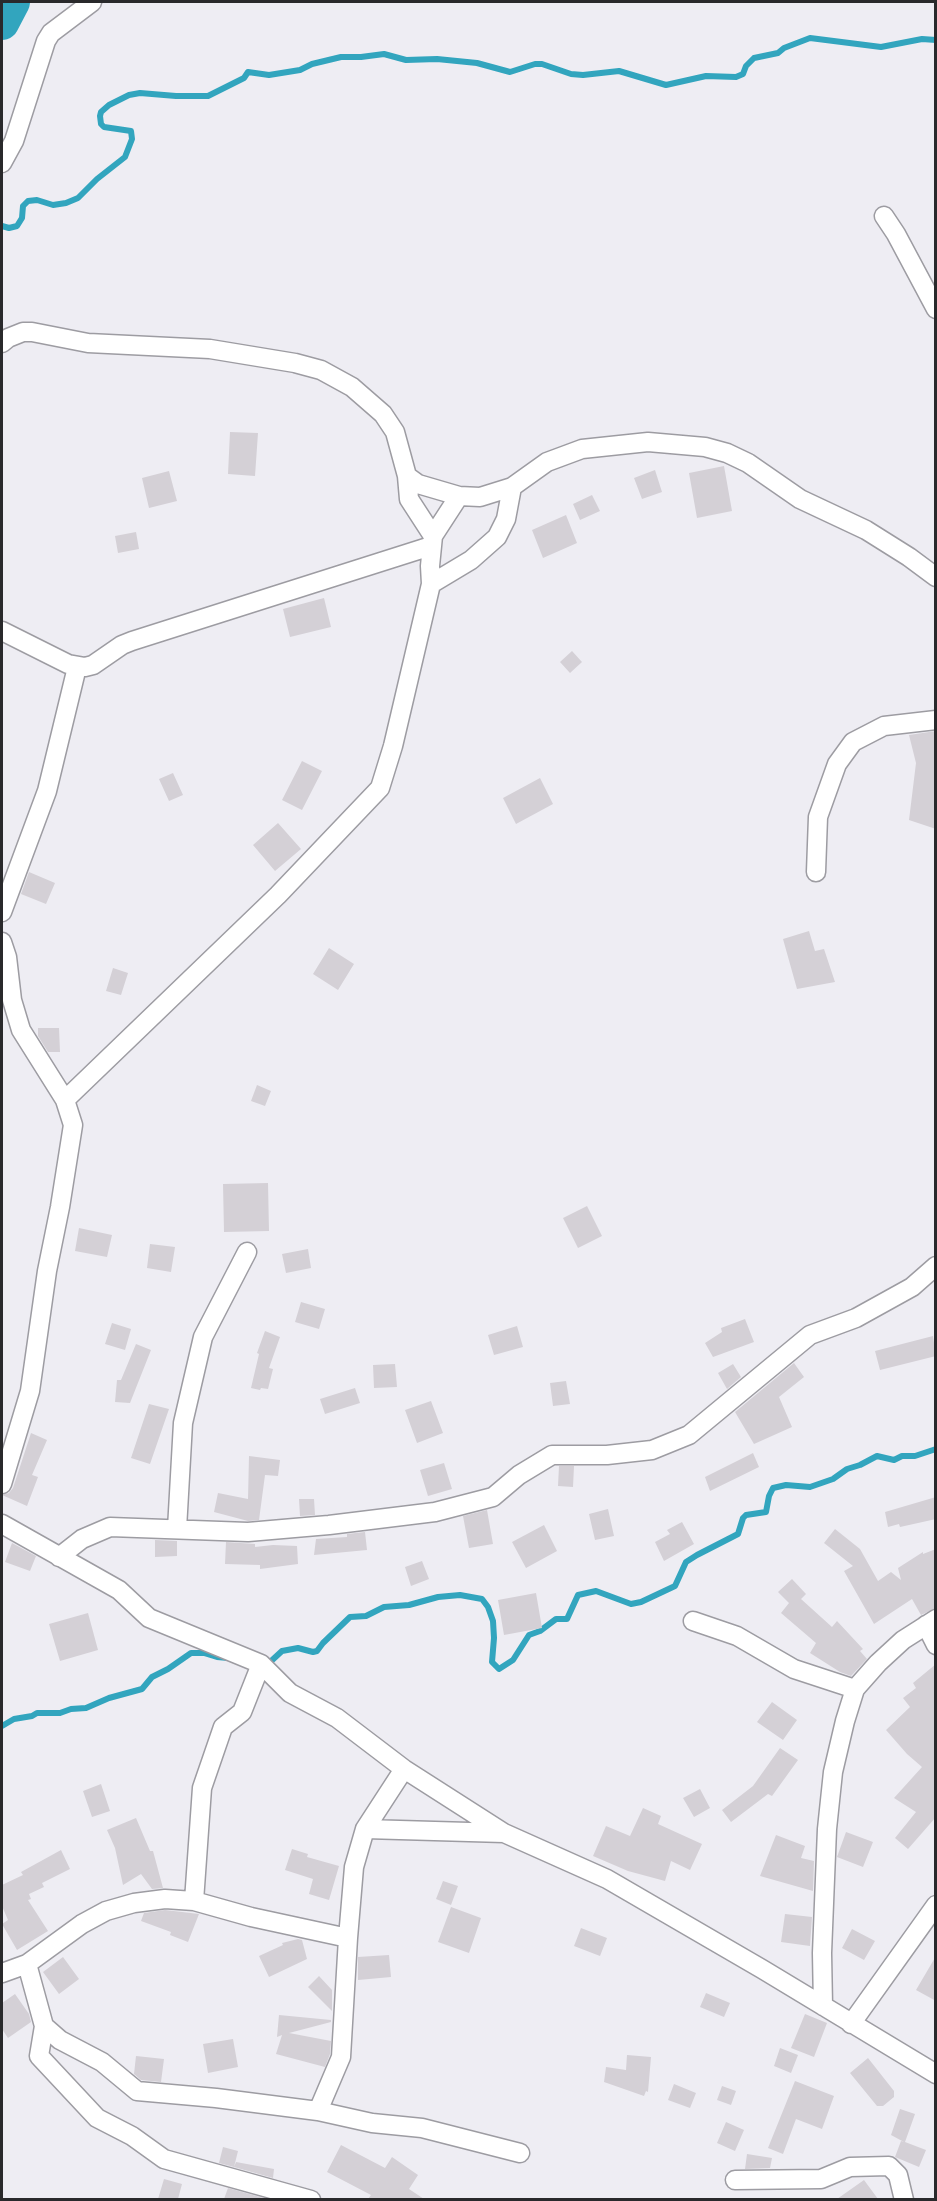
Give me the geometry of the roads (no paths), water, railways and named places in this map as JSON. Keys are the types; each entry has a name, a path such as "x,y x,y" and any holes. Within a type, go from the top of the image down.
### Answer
{"street":[{"path":"2,162 14,141 46,41 51,33 92,2"},
{"path":"884,216 936,309"},
{"path":"4,338 23,332 32,332 88,344 210,349 295,363 321,370 352,387 383,414 395,432 407,476 409,499 432,541"},
{"path":"407,476 418,484 459,496 480,497 512,488 547,462 582,449 648,442 705,447 727,453 748,463 800,499 866,530 936,577"},
{"path":"431,584 471,560 497,537 506,519 512,488"},
{"path":"65,1100 278,895 380,789 393,746 431,584 432,541 459,496"},
{"path":"2,631 76,667 93,665 122,645 132,641 432,541"},
{"path":"2,912 47,791 76,667"},
{"path":"816,872 818,817 837,764 853,741 884,726 936,720"},
{"path":"2,942 7,957 12,1000 21,1030 65,1100 73,1125 47,1271 30,1391 2,1484"},
{"path":"177,1529 183,1423 202,1337 247,1252"},
{"path":"59,1557 82,1539 110,1527 248,1532 435,1512 493,1497 519,1474 552,1455 607,1455 652,1450 689,1435 810,1335 856,1318 912,1287 936,1266"},
{"path":"2,1524 119,1590 149,1618 261,1664 290,1693 337,1718 404,1769 504,1833 607,1880 936,2074"},
{"path":"693,1621 737,1636 794,1669 855,1689"},
{"path":"823,2006 822,1953 833,1772 855,1689 903,1640 931,1622 936,1645"},
{"path":"194,1901 202,1788 223,1727 242,1712 261,1664"},
{"path":"318,2111 341,2057 354,1867 365,1829 404,1769"},
{"path":"365,1829 504,1833"},
{"path":"2,1973 27,1964 82,1924 106,1911 134,1903 165,1899 194,1901 251,1917 348,1938"},
{"path":"851,2024 936,1905"},
{"path":"27,1964 44,2026 39,2056 97,2118 132,2136 164,2159 311,2199"},
{"path":"44,2026 60,2040 102,2062 137,2091 318,2111 372,2123 422,2128 520,2153"},
{"path":"735,2180 821,2179 850,2167 889,2166 898,2175 904,2199"}],"waterway":[{"path":"2,23 13,2"},
{"path":"2,226 9,228 17,226 22,218 23,206 28,201 37,200 53,205 78,198 97,179 125,157 132,139 131,131 104,127 100,116 109,105 129,95 140,93 208,96 244,78 248,72 269,75 300,70 312,64 341,57 384,54 406,60 437,59 477,63 510,72 535,64 542,64 571,74 619,71 666,85 706,76 736,77 743,74 746,66 754,58 778,53 784,48 810,38 881,47 922,39 936,40"},
{"path":"264,1663 269,1663 282,1651 298,1648 317,1651 350,1617 366,1616 384,1607 409,1605 438,1597 460,1595 482,1599 488,1607 493,1621 492,1662 499,1669 513,1660 529,1635 540,1631 556,1619 567,1619 578,1595 596,1591 631,1604 641,1602 675,1586 686,1562 738,1534 746,1515 766,1512 773,1488 786,1485 810,1487 833,1479 847,1469 877,1456 894,1460 902,1456 915,1456 936,1449"},
{"path":"2,1726 14,1719 37,1713 60,1713 71,1709 86,1708 109,1698 142,1689 152,1677 191,1653 228,1658"}]}
